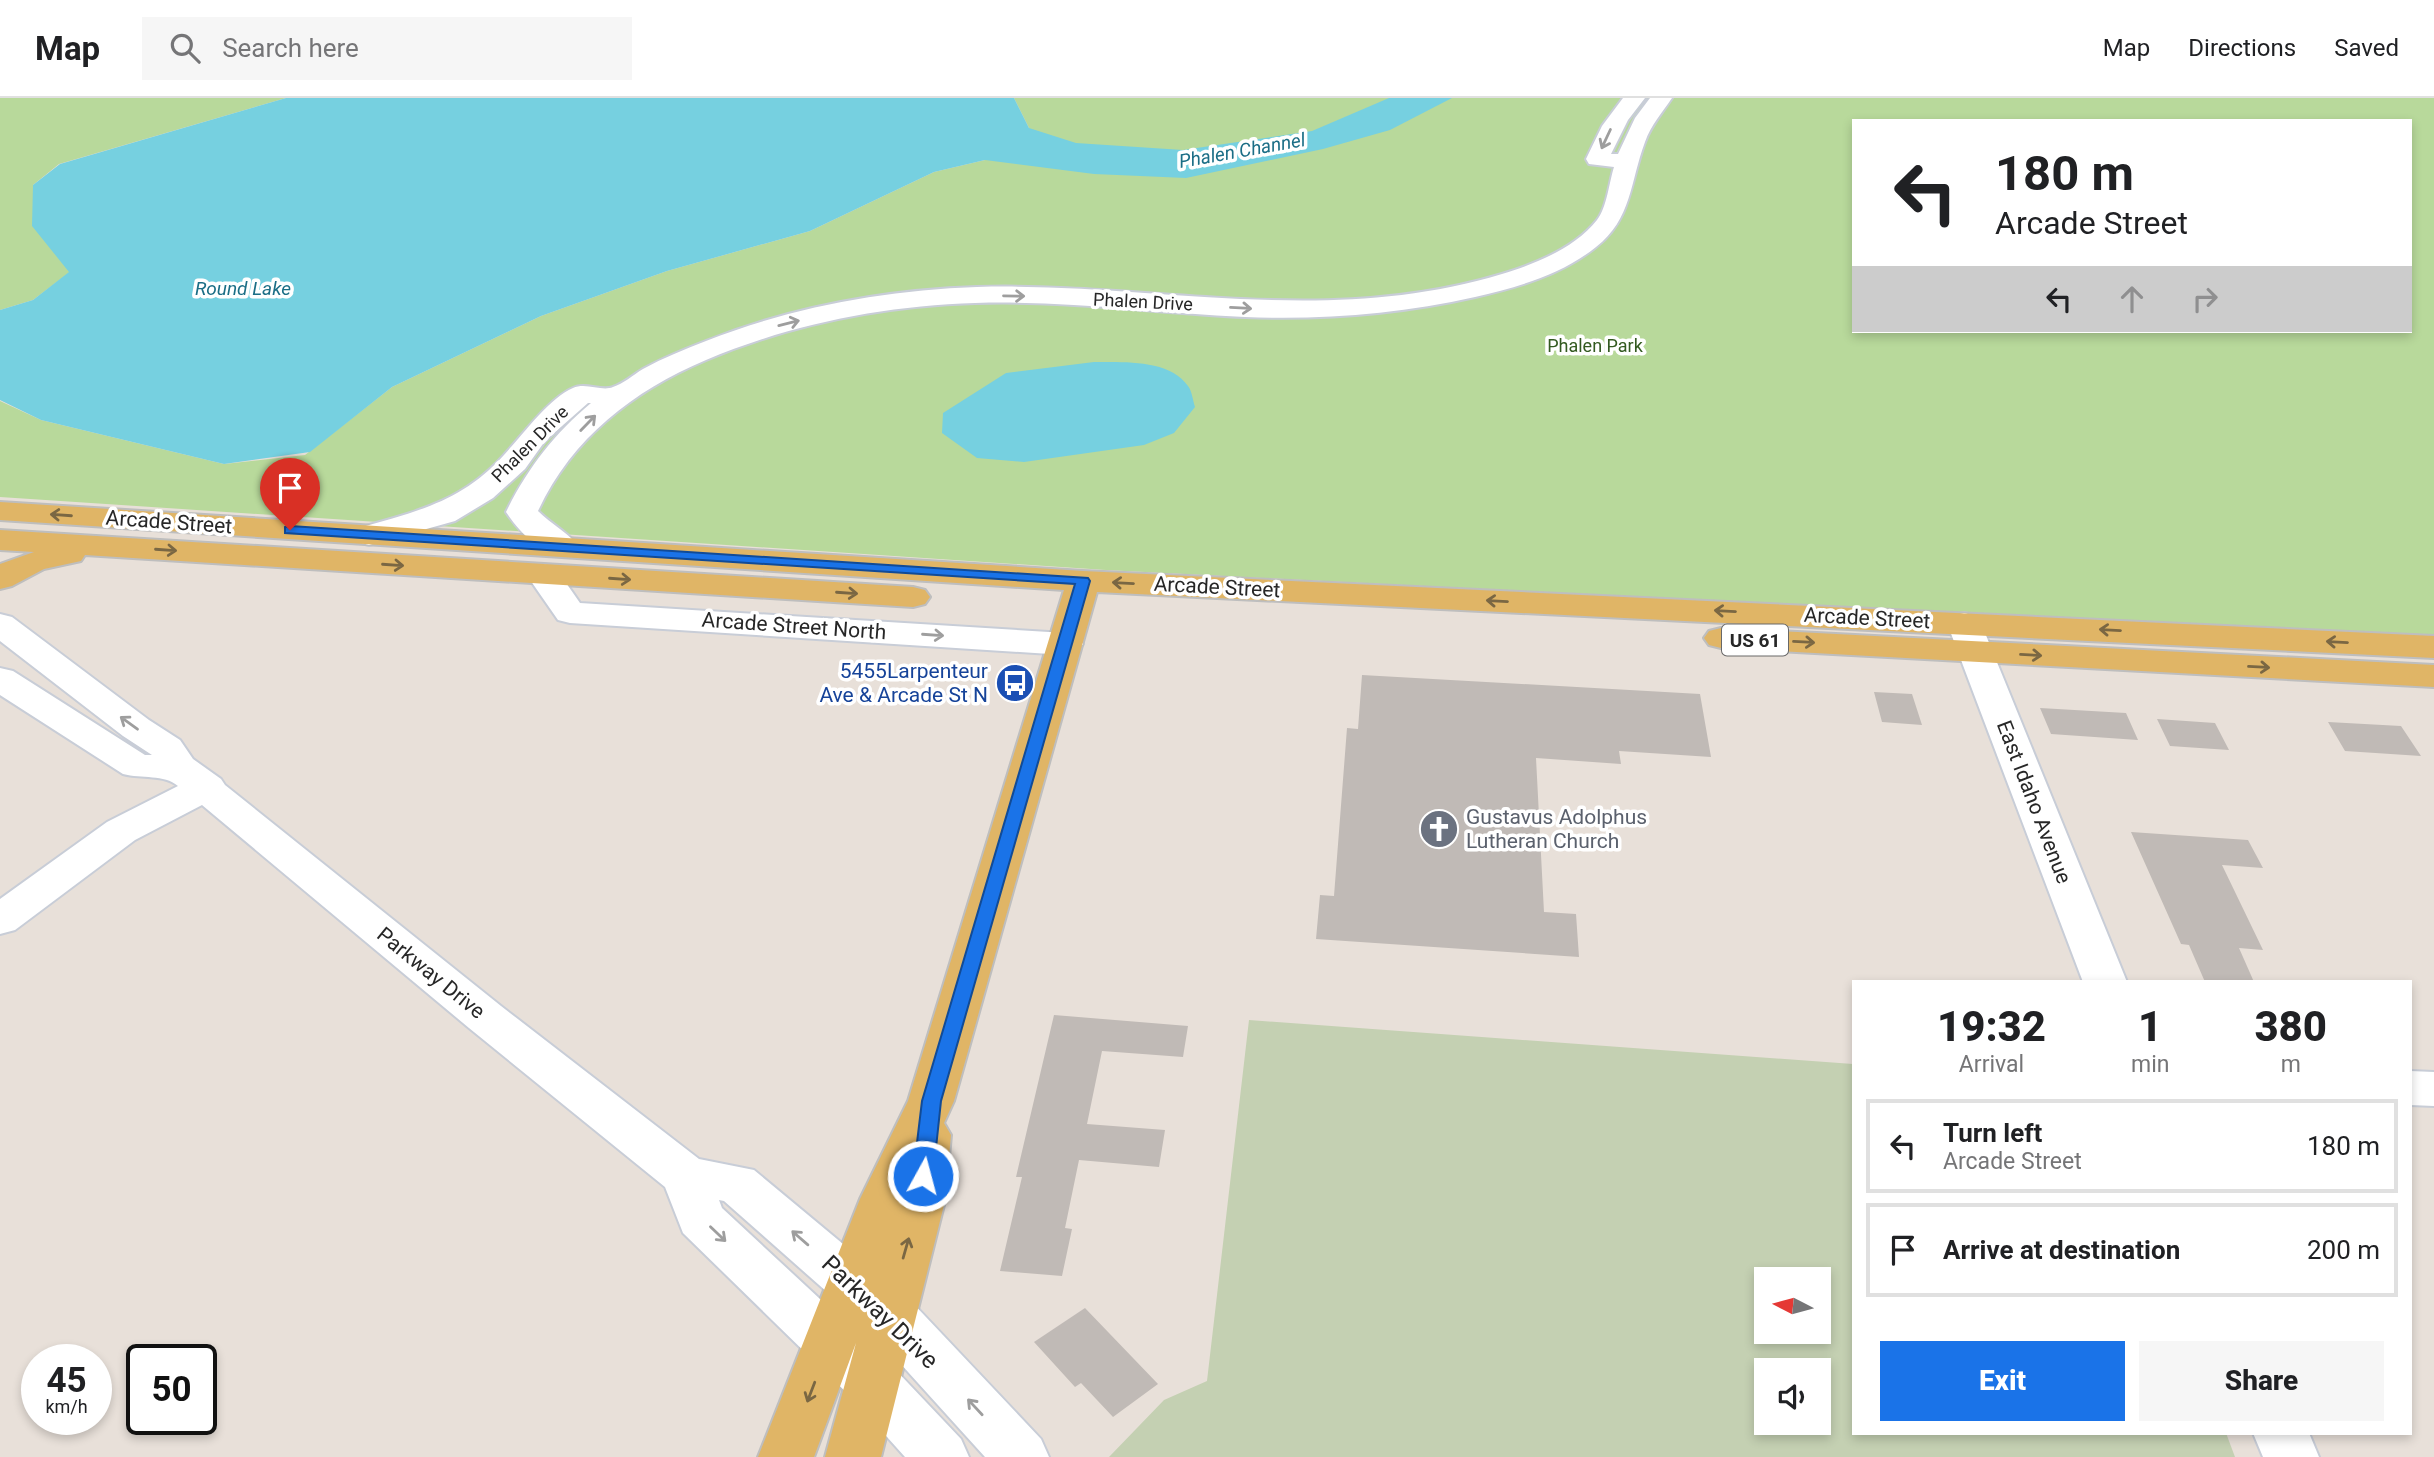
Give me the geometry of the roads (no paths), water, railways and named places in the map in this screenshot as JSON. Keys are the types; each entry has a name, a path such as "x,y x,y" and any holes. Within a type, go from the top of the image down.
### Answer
{"main road":[{"name":"Arcade Street","path":"0,511 369,536 553,560 1074,610 1970,637 2432,657"},
{"name":"Arcade Street","path":"0,540 113,547 553,560"},
{"path":"0,579 10,571 44,558 113,547"},
{"path":"786,1457 830,1341 871,1298 920,1201 932,1101 1074,610"},
{"path":"853,1457 872,1381 871,1298"}],"street":[{"path":"1627,162 1597,159 1610,131 1623,111 1636,98"},
{"name":"Phalen Drive","path":"553,560 542,533 522,512 533,485 561,451 614,397 650,374 715,345 837,311 905,300 978,295 1286,310 1367,307 1428,299 1484,287 1534,271 1571,253 1595,235 1611,217 1627,162 1651,108 1662,98"},
{"name":"Phalen Drive","path":"369,536 444,514 482,491 501,474 535,435 581,394 614,397"},
{"path":"524,449 561,451"},
{"path":"501,474 540,477"},
{"name":"Arcade Street North","path":"553,560 570,613 1074,610"},
{"name":"Parkway Drive","path":"0,624 135,728 167,748 193,777 485,1017 686,1176 737,1184 871,1298 1021,1457"},
{"name":"East Idaho Avenue","path":"1970,637 2104,980"},
{"path":"0,680 137,766 193,777"},
{"path":"0,920 193,777"},
{"path":"2412,1088 2434,1089"},
{"path":"686,1176 701,1219 872,1381 941,1457"},
{"path":"2282,1435 2291,1457"}],"water":[{"name":"Round Lake","path":"286,98 1014,98 1029,128 1076,143 1183,150 1312,131 1389,98 1452,98 1390,130 1323,149 1186,178 1094,174 985,160 934,172 810,231 667,271 541,316 392,387 310,452 224,464 41,420 0,400 0,310 33,300 69,272 32,226 33,185 60,164"},
{"path":"1094,362 1145,364 1170,371 1188,386 1195,407 1174,433 1144,445 1024,462 977,458 942,433 943,413 1006,373"}],"place":[{"name":"5455Larpenteur Ave & Arcade St N","path":"1015,683"},
{"name":"Gustavus Adolphus Lutheran Church","path":"1439,829"}],"water label":[{"name":"Phalen Channel","path":"1242,150"}],"park label":[{"name":"Phalen Park","path":"1595,346"}]}
